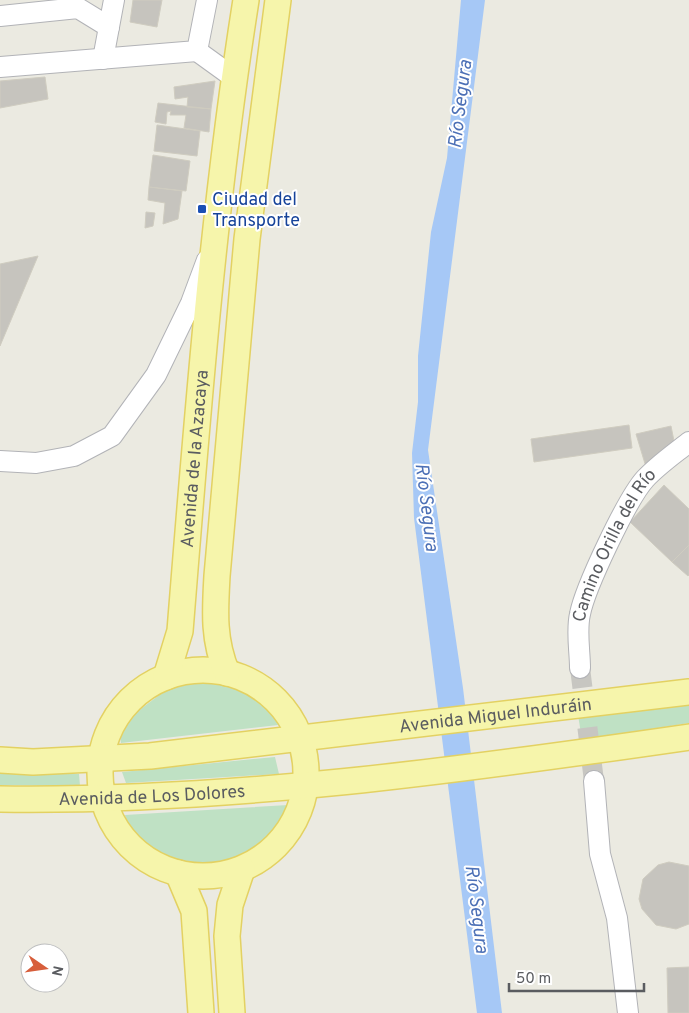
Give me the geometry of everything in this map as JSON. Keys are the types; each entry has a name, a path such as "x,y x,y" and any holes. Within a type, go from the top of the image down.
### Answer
{"main road":[{"name":"Avenida de la Azacaya","path":"166,677 180,631 190,489 215,237 234,77 246,0"},
{"name":"Avenida de la Azacaya","path":"227,673 216,641 215,611 225,471 247,239 278,0"},
{"path":"200,670 227,673 256,684 289,716 300,739 304,754 305,786 298,813 288,830 270,850 242,869 210,876 178,873 162,868 133,850 112,823 102,797 101,759 108,734 125,706 137,694 166,677 200,670"},
{"name":"Avenida Miguel Induráin","path":"300,739 559,706 689,692"},
{"path":"305,786 689,737"},
{"path":"0,760 101,759 300,739"},
{"name":"Avenida de Los Dolores","path":"0,799 102,797 305,786"},
{"path":"232,1013 227,936 230,905 242,869"},
{"path":"178,873 194,910 201,1013"}],"street":[{"path":"103,59 114,0"},
{"path":"197,51 206,0"},
{"path":"0,16 78,8 109,27"},
{"path":"0,67 197,51 234,77"},
{"path":"0,461 36,463 74,456 112,436 156,375 191,303 215,237"},
{"name":"Camino Orilla del Río","path":"580,668 580,615 584,599 610,543 634,494 644,480 689,442"},
{"path":"594,781 600,854 617,918 628,1013"}],"green space":[{"path":"196,682 220,684 244,691 265,704 273,713 278,725 121,743 120,737 134,714 166,690"},
{"path":"689,705 689,723 582,740 578,715"},
{"path":"275,757 279,774 126,783 122,772"},
{"path":"0,772 79,774 80,786 0,785"},
{"path":"288,805 277,828 254,854 233,863 217,866 185,864 155,853 131,833 125,815"}],"water":[{"name":"Río Segura","path":"461,0 485,0 428,450 463,688 502,1013 477,1013 414,518 412,453 418,402 418,356 431,232 447,158"}],"building":[{"path":"133,0 162,0 157,27 130,22"},
{"path":"45,77 48,99 0,108 0,81"},
{"path":"215,81 211,109 187,107 188,97 175,99 174,87"},
{"path":"158,103 211,109 209,132 184,128 186,115 170,115 171,111 167,112 166,124 155,122"},
{"path":"157,125 200,131 197,156 154,151"},
{"path":"153,155 190,161 186,191 149,187"},
{"path":"149,187 182,191 178,219 163,224 165,203 148,200"},
{"path":"146,212 155,213 153,226 145,228"},
{"path":"38,256 0,346 0,264"},
{"path":"629,425 632,448 534,462 531,439"},
{"path":"671,426 674,441 646,467 636,434"},
{"path":"664,485 689,509 689,545 672,562 630,522"},
{"path":"689,545 689,575 688,576 672,562"},
{"path":"669,862 689,866 689,924 676,929 656,925 642,909 639,899 643,879 658,865"},
{"path":"689,967 689,1013 668,1013 667,968"}],"tunnel":[{"path":"580,668 594,781"}],"place":[{"name":"Ciudad del Transporte","path":"202,209"}]}
